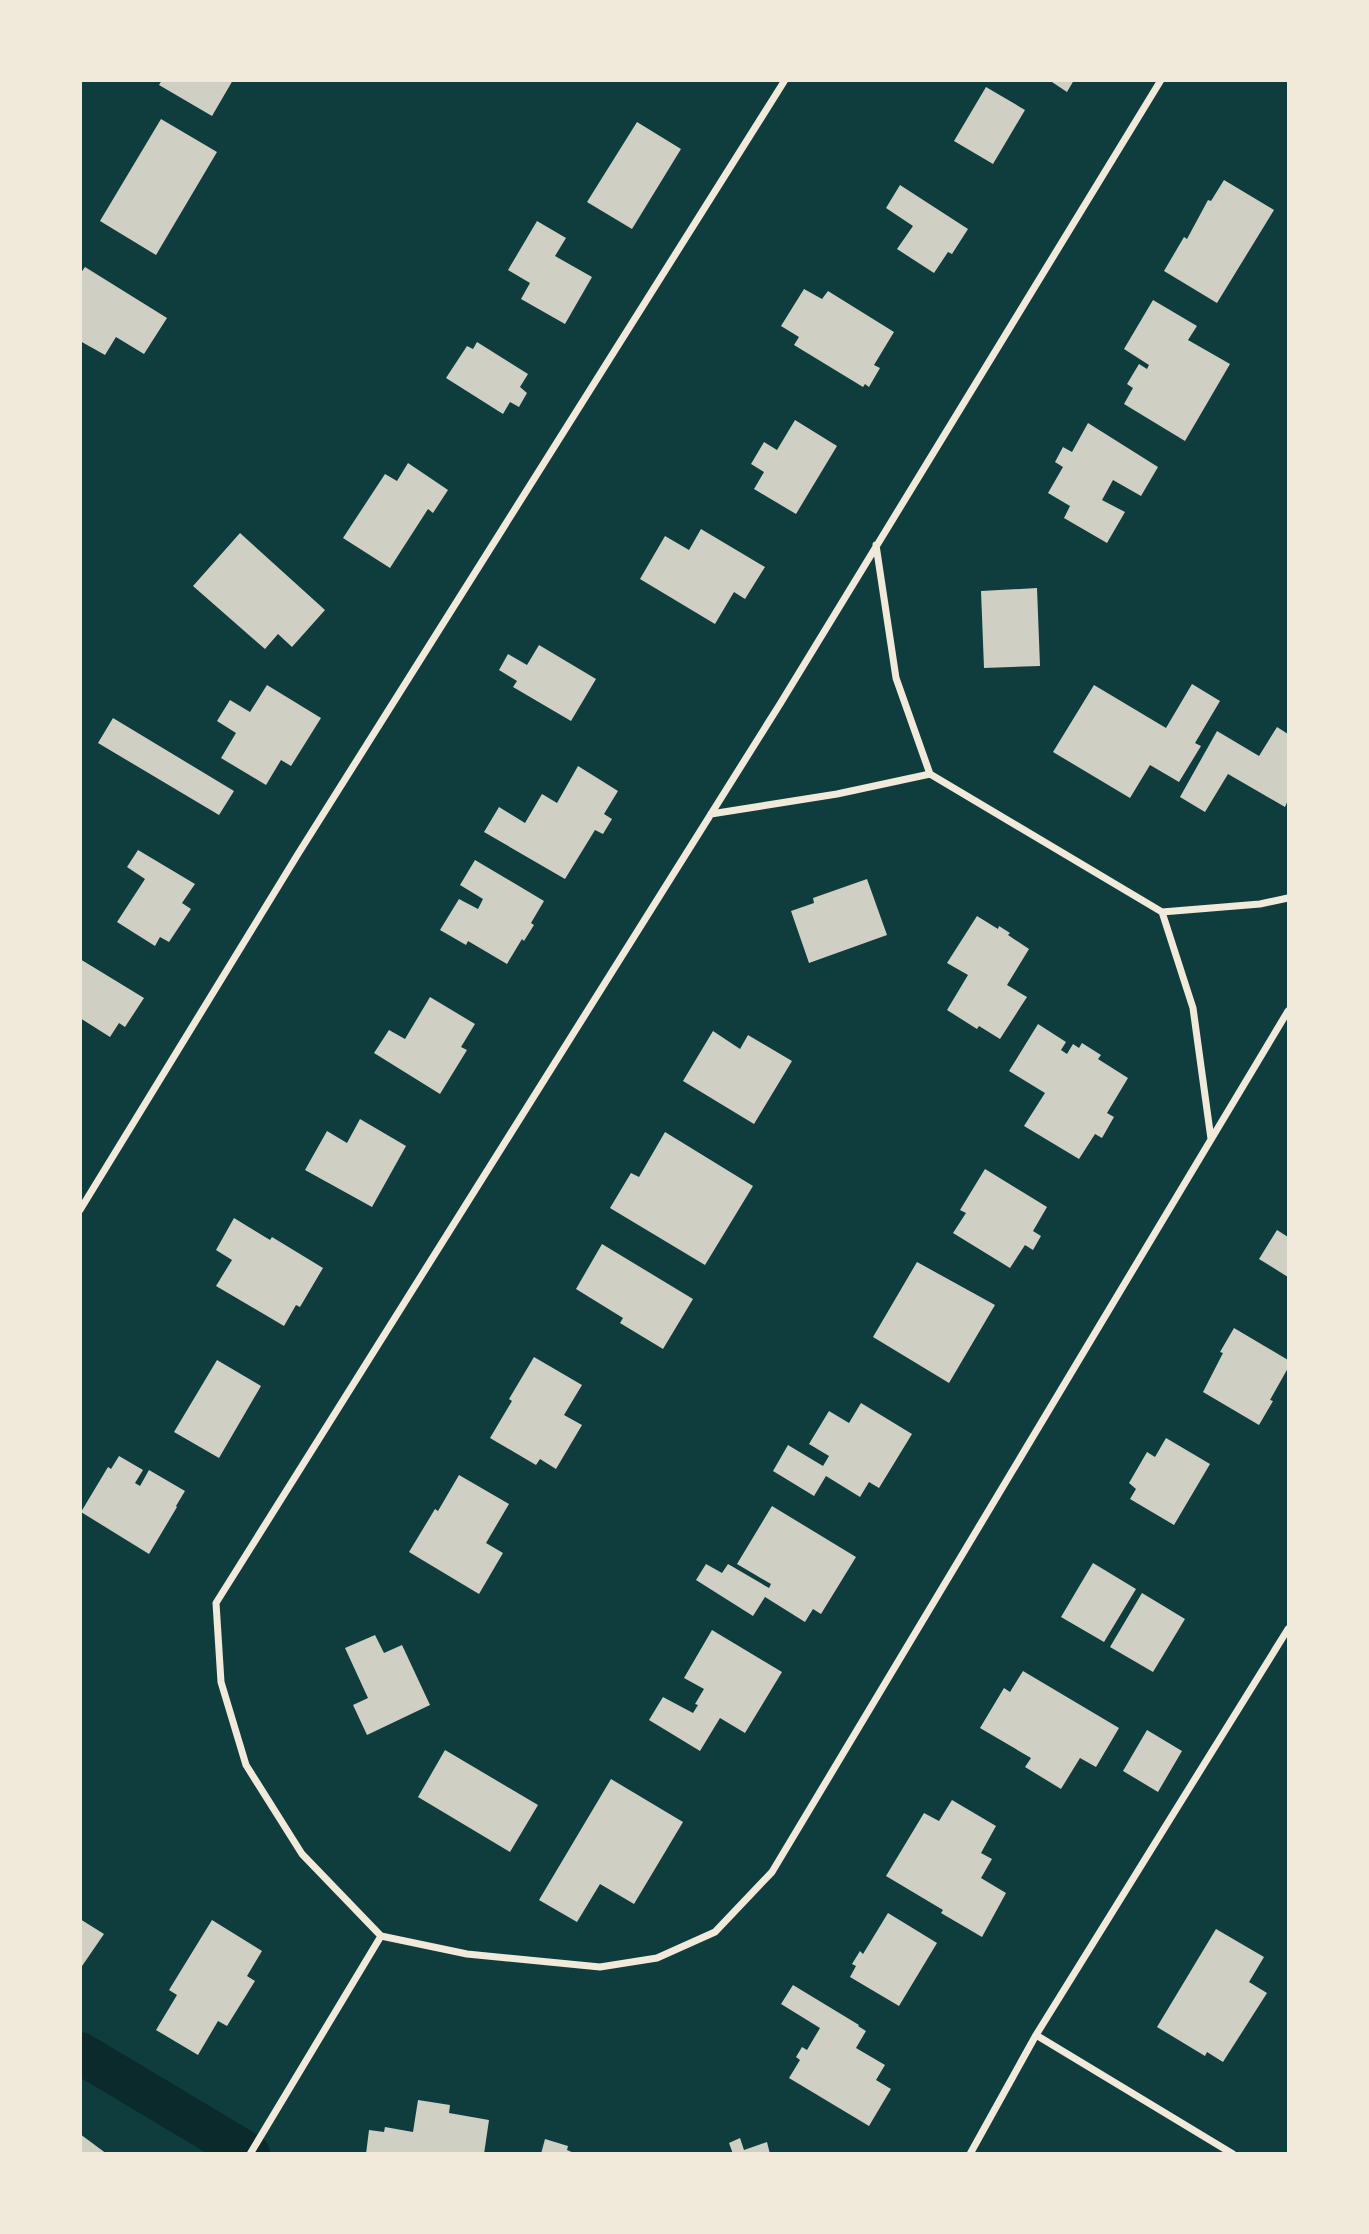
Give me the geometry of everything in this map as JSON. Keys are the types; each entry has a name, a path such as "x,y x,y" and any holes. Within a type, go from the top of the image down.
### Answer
{"street":[{"path":"80,1210 298,854 785,80"},
{"path":"1161,80 711,814 216,1603 221,1682 246,1765 302,1854 381,1936 467,1954 600,1967 657,1958 715,1932 772,1872 1289,1011"},
{"path":"876,545 896,678 930,774 1162,912 1260,904 1289,898"},
{"path":"711,814 837,794 930,774"},
{"path":"1162,912 1193,1008 1211,1140"},
{"path":"970,2154 1036,2035 1289,1629"},
{"path":"250,2154 381,1936"},
{"path":"1036,2035 1233,2154"}],"building":[{"path":"162,80 233,80 212,116 159,85"},
{"path":"1049,80 1074,80 1067,92"},
{"path":"986,87 1025,110 993,164 954,141"},
{"path":"161,119 217,152 156,255 100,221"},
{"path":"637,122 681,149 632,229 587,202"},
{"path":"1224,180 1274,210 1217,303 1164,271 1184,237 1187,239 1208,200 1211,201"},
{"path":"900,185 968,229 952,254 948,252 934,273 897,249 913,226 886,208"},
{"path":"537,221 566,238 555,256 592,277 565,324 521,299 530,283 508,270"},
{"path":"85,267 167,318 144,354 116,337 105,355 80,341 80,274"},
{"path":"804,289 822,299 828,291 894,332 874,365 880,368 869,387 865,384 863,387 794,345 799,337 781,326"},
{"path":"1153,300 1197,326 1188,340 1230,364 1185,441 1124,404 1133,388 1127,384 1139,364 1147,369 1149,365 1124,349"},
{"path":"477,342 528,374 520,387 527,393 519,407 510,402 503,414 446,378 467,346 473,349"},
{"path":"795,420 837,446 796,514 754,489 764,472 751,464 764,442 777,450"},
{"path":"1088,423 1158,467 1141,496 1113,480 1102,500 1125,512 1107,543 1064,518 1070,506 1048,493 1063,467 1055,462 1063,447 1072,452"},
{"path":"408,463 448,490 433,513 428,509 390,568 343,538 385,474 397,481"},
{"path":"701,529 765,567 745,599 734,592 715,624 640,579 665,536 689,550"},
{"path":"240,533 325,610 292,647 278,634 265,649 193,586"},
{"path":"1037,588 1040,666 984,668 981,591"},
{"path":"539,645 596,679 571,721 513,687 517,681 499,670 508,654 527,665"},
{"path":"1192,684 1220,701 1195,743 1201,746 1179,782 1150,765 1130,798 1053,752 1094,685 1166,728"},
{"path":"267,685 321,718 291,766 281,760 266,785 221,758 236,733 217,721 230,700 250,712"},
{"path":"113,718 234,791 219,815 98,743"},
{"path":"1277,727 1288,734 1288,800 1285,807 1228,774 1205,812 1180,797 1217,731 1259,756"},
{"path":"578,766 618,791 604,814 612,819 603,834 595,830 565,879 484,832 499,807 525,823 542,794 557,803"},
{"path":"138,850 195,884 182,903 191,909 169,942 160,937 155,946 117,922 145,879 127,867"},
{"path":"475,860 544,901 531,923 534,925 507,964 468,941 466,945 440,930 459,899 478,909 483,899 460,885"},
{"path":"867,879 887,935 809,963 791,911 814,903 813,898"},
{"path":"977,916 998,929 999,926 1029,949 1007,985 1027,997 1000,1039 979,1026 977,1029 947,1010 968,975 947,963"},
{"path":"80,959 144,998 125,1027 119,1023 110,1037 80,1018"},
{"path":"430,997 475,1024 461,1047 467,1050 440,1094 374,1053 389,1030 405,1039"},
{"path":"1038,1024 1066,1042 1061,1050 1067,1054 1073,1044 1079,1048 1082,1043 1101,1055 1098,1059 1128,1078 1107,1113 1114,1117 1102,1138 1095,1134 1079,1159 1024,1126 1045,1093 1009,1071"},
{"path":"713,1031 740,1049 748,1035 792,1061 754,1124 683,1081"},
{"path":"360,1119 406,1146 372,1207 305,1170 327,1131 347,1143"},
{"path":"665,1132 753,1186 705,1265 610,1208 631,1173 639,1177"},
{"path":"985,1169 1047,1207 1033,1231 1041,1236 1033,1250 1025,1245 1010,1268 953,1233 966,1213 960,1210"},
{"path":"234,1218 323,1268 300,1307 296,1305 284,1326 216,1286 232,1260 216,1250"},
{"path":"1277,1230 1288,1237 1288,1277 1259,1259"},
{"path":"602,1244 693,1299 663,1349 620,1323 623,1318 576,1289"},
{"path":"917,1262 995,1305 949,1383 873,1337"},
{"path":"1234,1328 1288,1360 1288,1368 1259,1425 1203,1392 1223,1353 1220,1352"},
{"path":"534,1357 582,1385 564,1415 582,1425 556,1469 540,1459 536,1465 490,1438"},
{"path":"217,1360 261,1386 219,1458 174,1432"},
{"path":"861,1403 912,1434 879,1488 869,1482 860,1497 826,1476 814,1496 773,1471 788,1445 823,1466 829,1456 809,1444 829,1411 849,1423"},
{"path":"1166,1438 1210,1464 1174,1525 1130,1499 1136,1489 1129,1483 1147,1452 1155,1457"},
{"path":"119,1456 143,1470 135,1483 140,1486 149,1470 185,1491 149,1554 81,1512 108,1467 111,1469"},
{"path":"459,1475 509,1504 486,1543 503,1553 479,1594 409,1552"},
{"path":"772,1506 856,1557 821,1614 813,1609 805,1622 765,1597 753,1616 696,1580 706,1564 722,1573 728,1564 769,1588 771,1584 737,1564"},
{"path":"1093,1563 1136,1589 1104,1642 1061,1617"},
{"path":"1142,1593 1185,1619 1153,1672 1110,1647"},
{"path":"712,1630 782,1672 745,1733 720,1718 700,1751 649,1720 663,1697 693,1713 704,1689 684,1678"},
{"path":"375,1635 384,1653 402,1645 430,1705 367,1735 353,1705 368,1698 345,1648"},
{"path":"1023,1671 1119,1728 1096,1767 1080,1758 1061,1789 1025,1767 1031,1758 980,1728 1004,1688 1010,1692"},
{"path":"1147,1730 1182,1751 1158,1792 1123,1771"},
{"path":"445,1750 538,1805 510,1852 418,1797"},
{"path":"611,1779 683,1822 634,1904 600,1884 577,1922 539,1900"},
{"path":"952,1800 996,1826 981,1853 992,1859 981,1878 1006,1893 982,1937 886,1876 924,1813 939,1821"},
{"path":"888,1913 937,1943 899,2006 850,1977 856,1966 852,1964 860,1951 863,1954"},
{"path":"80,1919 104,1934 80,1969"},
{"path":"212,1920 262,1951 247,1976 255,1981 227,2026 218,2021 198,2055 156,2030 177,1995 169,1990"},
{"path":"1216,1929 1264,1957 1249,1982 1267,1993 1223,2062 1207,2052 1205,2056 1157,2027"},
{"path":"793,1985 866,2031 856,2048 885,2065 876,2080 891,2089 869,2126 789,2078 800,2060 796,2057 802,2047 807,2050 820,2028 781,2004"},
{"path":"418,2100 450,2105 449,2113 489,2120 484,2154 366,2154 369,2130 384,2132 385,2127 413,2132"},
{"path":"80,2134 107,2154 80,2154"},
{"path":"740,2138 744,2150 767,2142 770,2154 733,2154 729,2143"},
{"path":"545,2139 568,2146 567,2150 576,2154 541,2154"}],"waterway":[{"path":"80,2053 249,2154"}]}
